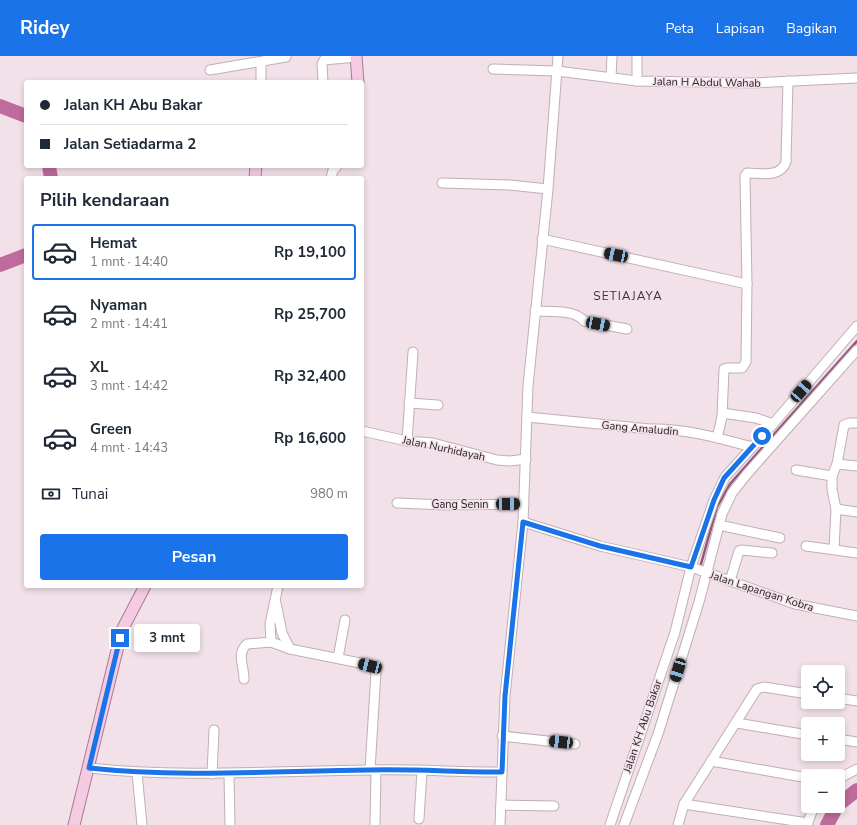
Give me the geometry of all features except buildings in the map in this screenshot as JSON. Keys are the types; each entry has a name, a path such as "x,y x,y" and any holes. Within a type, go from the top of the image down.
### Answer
{"main road":[{"path":"356,56 358,80"},
{"path":"74,825 122,630 144,588"}],"street":[{"path":"323,80 322,64 324,60 356,56"},
{"path":"500,825 502,736 523,522 527,417 535,311 548,189 558,56"},
{"path":"611,78 612,56"},
{"path":"637,56 637,81"},
{"path":"210,70 286,57"},
{"path":"261,62 261,80"},
{"name":"Jalan H Abdul Wahab","path":"493,69 557,71 637,81 754,83 857,78"},
{"path":"717,438 722,417 724,369 742,368 746,362 747,284 745,176 748,172 779,173 783,170 786,162 788,82"},
{"path":"442,183 510,185 548,189"},
{"path":"542,239 747,284"},
{"path":"535,311 571,313 581,317 584,321 627,329"},
{"name":"Jalan KH Abu Bakar","path":"610,825 675,632 691,567 714,500 724,478 773,424 857,326"},
{"path":"624,825 658,734 722,514 732,494 747,474 857,350"},
{"path":"407,441 412,352"},
{"path":"409,403 438,405"},
{"path":"722,417 725,413 756,418 773,424"},
{"name":"Gang Amaludin","path":"527,417 650,429 666,428 717,438 752,447"},
{"path":"834,549 836,509 832,489 832,476 837,464 844,425 857,423"},
{"name":"Jalan Nurhidayah","path":"364,431 407,441 433,444 497,460 510,461 526,459"},
{"path":"837,464 857,466"},
{"path":"796,470 832,476"},
{"name":"Gang Senin","path":"397,502 446,505 524,504"},
{"path":"836,509 857,512"},
{"name":"Jalan Lapangan Kobra","path":"523,522 600,546 691,567 795,604 857,616"},
{"path":"719,525 780,538"},
{"path":"806,546 857,553"},
{"path":"730,581 739,551 772,553"},
{"path":"271,642 270,624 278,588"},
{"path":"275,599 282,633 290,649"},
{"path":"338,658 345,620"},
{"path":"244,679 241,660 242,650 248,644 271,642 290,649 370,666 376,672 373,770 375,825"},
{"path":"678,825 684,804 711,760 760,687 801,693"},
{"path":"845,699 857,701"},
{"path":"737,723 801,734"},
{"path":"212,774 214,730"},
{"path":"502,736 575,744"},
{"path":"845,740 857,742"},
{"path":"711,760 801,777"},
{"path":"89,768 137,773 212,774 373,770 502,772"},
{"path":"845,775 857,768"},
{"path":"628,769 643,775"},
{"path":"419,819 422,771"},
{"path":"137,773 142,825"},
{"path":"229,774 230,825"},
{"path":"617,803 630,808"},
{"path":"684,804 807,824 811,813"},
{"path":"501,805 554,806"}],"waterway":[{"path":"0,106 24,115"},
{"path":"49,168 51,176"},
{"path":"0,265 24,256"},
{"path":"701,564 717,507 730,484 857,341"},
{"path":"845,799 857,790"},
{"path":"827,825 833,813"}],"district":[{"name":"SETIAJAYA","path":"628,296"}],"route":[{"path":"120,638 89,768 137,773 229,774 370,770 502,772 502,736 505,696 523,522 600,546 691,567 714,500 724,478 762,436"}]}
